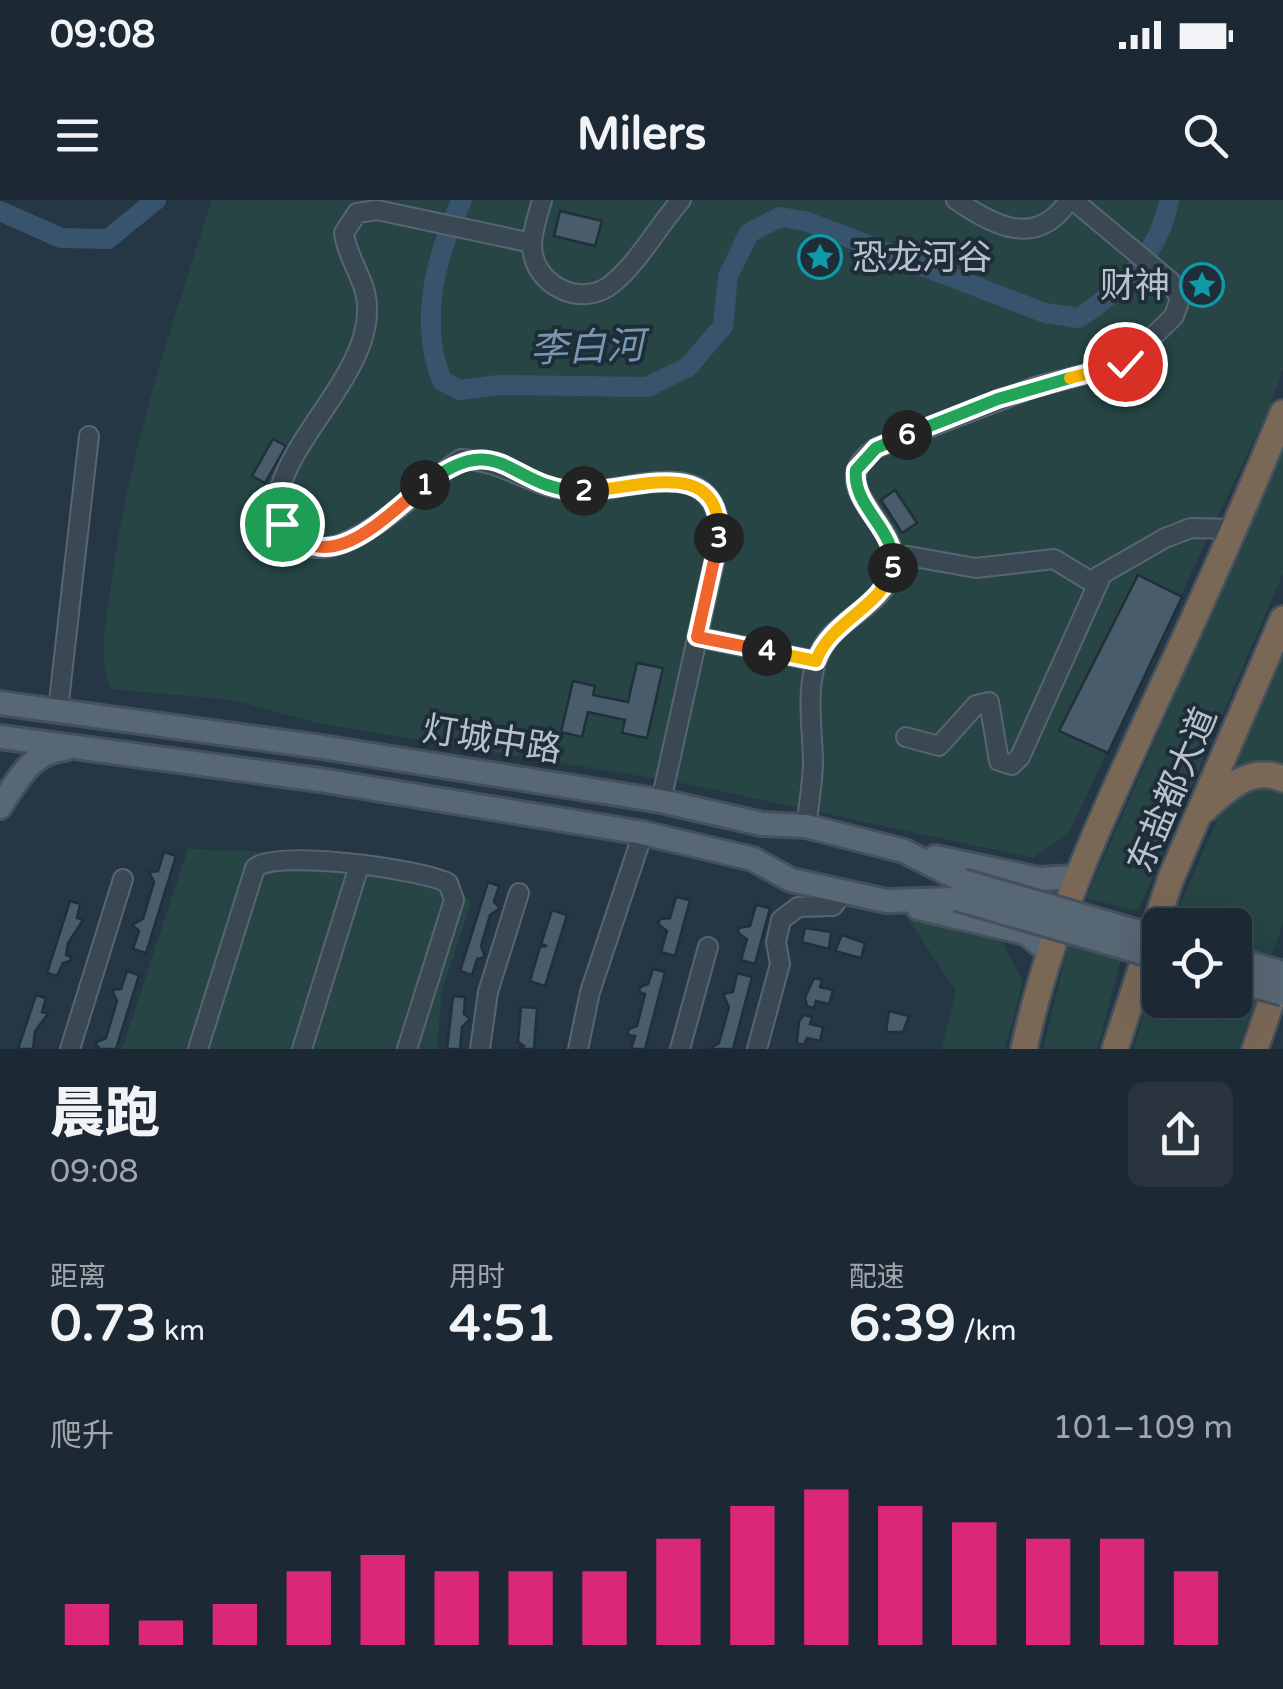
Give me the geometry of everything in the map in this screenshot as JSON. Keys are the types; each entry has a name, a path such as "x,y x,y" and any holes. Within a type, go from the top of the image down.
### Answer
{"highway":[{"path":"1024,1049 1074,877 1235,530 1283,413"},
{"name":"东盐都大道","path":"1115,1049 1148,939 1196,817 1283,618"},
{"path":"1196,817 1234,783 1252,775 1283,779"},
{"path":"1255,1049 1283,971"}],"main road":[{"name":"灯城中路","path":"14,704 661,801 762,824 806,826 904,851 960,890"},
{"path":"0,804 5,738 14,704"},
{"name":"灯城中路","path":"5,738 320,780 643,833 753,859 791,880 886,901 960,890"},
{"path":"0,804 40,756 54,750 85,748"},
{"path":"683,842 691,808"},
{"path":"753,859 762,824"},
{"path":"904,851 1038,879 1074,877"},
{"path":"960,890 1142,934"},
{"path":"960,890 1142,952"},
{"path":"886,901 1026,933 1050,953"},
{"path":"1252,963 1283,971"},
{"path":"1252,985 1283,994"}],"street":[{"path":"542,200 532,242 537,266 548,281 564,292 594,294 622,274 682,200"},
{"path":"806,826 816,661 838,626 880,594 891,575 894,558 888,538 857,491 856,470 861,459 876,448 998,399 1125,364 1174,316 1180,299 1170,281 1071,200 1042,225 1015,230 988,222 956,200"},
{"path":"532,242 405,215 367,210 358,213 344,233 368,305 366,324 345,374 276,498 282,524 306,546 343,547 461,459 503,464 572,492 680,481 706,496 719,526 661,801"},
{"path":"58,710 90,436"},
{"path":"894,558 908,556 976,568 1054,560 1090,581 1100,579 1165,538 1192,528 1235,530"},
{"path":"906,737 940,746 976,705 989,702 1000,761 1012,765 1020,757 1100,579"},
{"path":"697,637 816,661"},
{"path":"578,1049 590,992 643,833"},
{"path":"198,1049 259,864 316,860 435,878 453,890 451,911 407,1049"},
{"path":"302,1049 359,866"},
{"path":"70,1049 123,880"},
{"path":"757,1049 780,964 776,942 782,918 798,907 833,906 844,892"},
{"path":"480,1049 488,992 519,893"},
{"path":"680,1049 708,947"}],"green space":[{"path":"212,200 1283,200 1283,369 1270,406 1069,833 1033,858 682,783 317,723 232,700 111,689 104,665 104,641 127,490 152,393"},
{"path":"1283,449 1283,573 1138,911 1086,898"},
{"path":"1283,652 1283,770 1228,775"},
{"path":"1257,782 1283,790 1283,923 1252,1010 1252,908 1178,908 1223,806"},
{"path":"188,849 322,854 451,875 471,903 442,992 437,1049 122,1049"},
{"path":"909,920 1002,942 1023,981 1005,1049 941,1049 956,991"},
{"path":"1068,945 1121,960 1097,1049 1043,1049"},
{"path":"1142,1018 1249,1018 1238,1049 1133,1049"}],"building":[{"path":"560,211 602,221 595,246 554,236"},
{"path":"273,439 286,446 265,483 252,476"},
{"path":"895,490 917,523 902,533 881,500"},
{"path":"1138,575 1182,597 1108,753 1059,731"},
{"path":"637,663 663,668 647,738 622,733 625,720 588,712 582,737 561,732 573,681 595,686 593,695 628,702"},
{"path":"164,852 176,856 146,953 133,949 139,931 132,925 143,919 154,882 149,872 158,871"},
{"path":"488,882 499,886 494,902 500,908 490,915 481,946 485,957 477,959 472,975 460,971"},
{"path":"676,897 690,900 675,956 661,952 667,931 658,924 660,919 670,918"},
{"path":"70,901 80,904 77,918 83,920 68,943 66,955 71,957 70,961 63,963 57,976 47,973"},
{"path":"756,905 770,908 755,964 741,960 747,939 738,933 739,928 750,926"},
{"path":"552,910 567,915 545,986 530,981 540,947 547,946 541,944"},
{"path":"805,928 831,932 829,949 802,942"},
{"path":"842,935 865,943 861,958 835,951"},
{"path":"653,969 665,972 645,1049 631,1049 635,1036 627,1035 629,1029 637,1026 645,994 639,992 640,987 648,984"},
{"path":"127,971 139,975 116,1049 100,1049 95,1043 106,1038 117,1001 112,990 121,989"},
{"path":"737,973 752,977 733,1049 709,1049 719,1043 729,1007 723,994 733,992"},
{"path":"814,978 822,980 820,987 833,990 829,1004 816,1001 814,1008 807,1006 805,998"},
{"path":"36,995 46,998 42,1012 48,1014 35,1031 33,1049 18,1049"},
{"path":"453,996 465,997 464,1014 470,1019 462,1027 460,1049 447,1049"},
{"path":"521,1007 537,1008 534,1049 518,1049 524,1046 518,1042"},
{"path":"889,1011 909,1016 903,1032 886,1032"},
{"path":"804,1015 812,1017 810,1024 823,1027 820,1041 807,1038 804,1045 797,1043 799,1021"}],"waterway":[{"name":"李白河","path":"0,211 61,238 108,239 156,200"},
{"name":"李白河","path":"462,200 437,266 431,312 431,335 442,381 460,390 499,385 647,387 688,367 723,326 728,276 749,233 780,217 805,221 1045,313 1079,318 1123,282 1148,253 1165,219 1169,200"}],"place":[{"name":"恐龙河谷","path":"820,257"},
{"name":"财神","path":"1202,285"}],"route":[{"path":"282,524 306,546 322,550 343,547 461,459 503,464 572,492 680,481 698,489 712,504 720,535 697,637 816,661 838,626 880,594 894,566 891,545 857,491 856,470 861,459 876,448 998,399 1125,364"}]}
